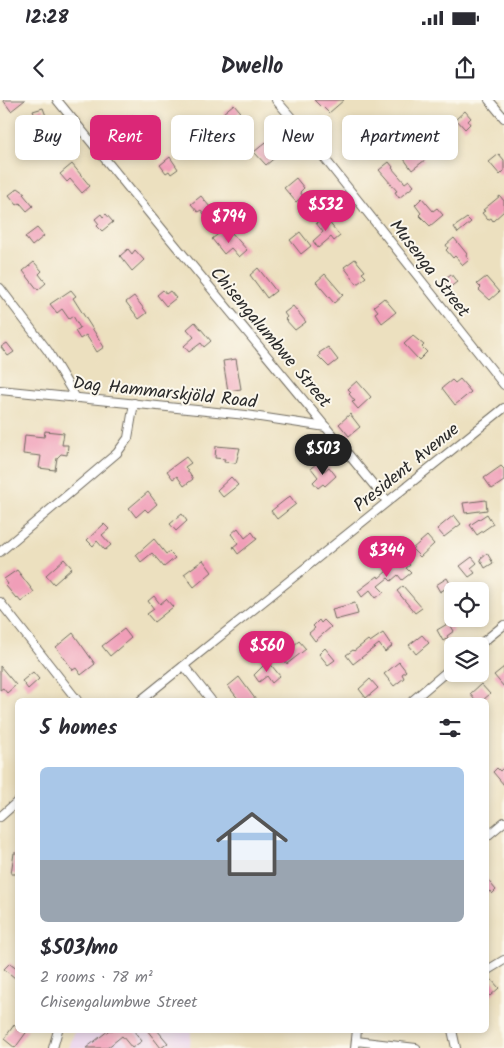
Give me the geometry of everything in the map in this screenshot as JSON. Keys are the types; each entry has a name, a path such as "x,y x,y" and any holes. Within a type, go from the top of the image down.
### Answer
{"street":[{"name":"Chisengalumbwe Street","path":"57,100 387,500"},
{"name":"Musenga Street","path":"276,100 304,132 504,385"},
{"path":"489,100 504,118"},
{"path":"171,240 387,500"},
{"path":"0,288 48,351 76,398"},
{"name":"Dag Hammarskjöld Road","path":"0,390 246,414 326,427"},
{"path":"0,552 117,453 128,438 134,403"},
{"name":"President Avenue","path":"144,698 387,500 504,408"},
{"path":"0,602 75,698"},
{"path":"489,637 504,625"},
{"path":"184,666 210,698"},
{"path":"415,698 444,674"},
{"path":"0,817 15,804"},
{"path":"489,834 504,822"},
{"path":"489,969 504,960"},
{"path":"53,1048 57,1033"},
{"path":"453,1033 456,1048"},
{"path":"355,1044 416,1048"}],"shaded area":[{"path":"74,1033 191,1033 190,1048 69,1048"}],"building":[{"path":"3,100 25,100 11,111"},
{"path":"314,100 344,100 329,113"},
{"path":"234,104 240,111 238,115 225,115 223,113"},
{"path":"43,108 46,115 35,115 33,111"},
{"path":"465,111 471,118 468,121 470,124 465,129 458,121 458,117"},
{"path":"264,144 264,160 272,160 266,165 254,152"},
{"path":"499,154 504,160 504,171 500,175 489,162"},
{"path":"170,157 178,169 171,174 169,171 166,173 160,165"},
{"path":"405,160 425,160 412,170"},
{"path":"389,162 405,183 409,180 414,186 399,198 395,192 397,191 379,170"},
{"path":"72,164 90,186 82,193 70,179 67,182 60,174"},
{"path":"296,178 304,188 300,192 303,196 296,202 284,188"},
{"path":"18,188 25,193 23,194 33,206 27,211 20,203 17,205 9,195"},
{"path":"201,196 214,212 207,218 201,210 198,212 191,204"},
{"path":"500,196 504,201 504,211 493,221 491,218 488,220 482,213 485,211 483,210"},
{"path":"422,198 433,211 437,208 443,215 430,226 419,215 421,213 415,205"},
{"path":"101,214 103,217 106,214 113,222 102,231 97,226 99,224 95,219"},
{"path":"324,216 340,236 334,241 331,237 318,248 313,241 323,232 316,223"},
{"path":"467,218 471,222 458,233 454,227"},
{"path":"37,228 44,236 32,246 25,237"},
{"path":"222,231 227,237 232,233 247,250 239,257 231,248 224,254 212,239"},
{"path":"300,232 311,246 301,254 290,240"},
{"path":"454,238 467,254 466,256 469,260 463,265 446,250 448,248 446,245"},
{"path":"128,249 132,254 135,250 144,260 132,271 120,256"},
{"path":"355,259 365,271 362,273 366,277 357,284 344,267"},
{"path":"34,262 42,271 39,274 46,283 38,290 23,271"},
{"path":"258,268 276,291 267,298 250,275"},
{"path":"325,274 343,295 334,303 316,282"},
{"path":"451,274 457,282 449,288 443,280"},
{"path":"486,277 499,292 490,300 479,290 481,288 477,284"},
{"path":"71,290 76,296 73,298 104,347 97,352 86,335 80,339 75,331 80,328 73,316 69,319 62,309 57,313 50,304"},
{"path":"163,290 166,294 170,291 176,298 166,306 157,295"},
{"path":"134,296 147,313 139,319 126,302"},
{"path":"384,298 396,312 382,323 375,313 378,311 374,306"},
{"path":"293,306 306,322 295,330 285,319 287,317 284,313"},
{"path":"195,322 211,341 204,347 201,343 189,352 184,346 194,337 187,329"},
{"path":"413,336 424,345 422,347 427,352 419,360 404,344"},
{"path":"7,343 14,352 8,356 1,347"},
{"path":"328,347 338,360 329,367 318,356 320,355 319,353"},
{"path":"236,359 241,389 228,391 223,361"},
{"path":"460,379 471,392 455,405 442,388 452,380 455,383"},
{"path":"357,381 371,397 358,409 352,402 355,401 349,394 351,392 348,389"},
{"path":"350,414 360,427 349,436 339,424"},
{"path":"45,431 64,433 62,445 68,445 67,455 61,454 57,458 55,470 39,468 41,456 23,454 25,435 44,437"},
{"path":"216,446 240,448 236,463 224,462 225,459 215,458"},
{"path":"186,457 191,463 185,467 193,479 184,486 177,476 173,479 167,471"},
{"path":"317,463 324,471 329,467 336,476 325,486 323,484 318,488 313,482 318,477 311,468"},
{"path":"501,466 504,469 504,481 492,489 484,478"},
{"path":"231,477 238,485 223,497 217,490"},
{"path":"148,492 157,504 148,512 145,509 136,517 129,508"},
{"path":"290,496 296,504 277,519 271,511"},
{"path":"486,500 487,510 465,513 463,503"},
{"path":"182,514 187,521 176,531 170,524"},
{"path":"487,514 493,524 477,535 470,525"},
{"path":"454,515 461,524 444,537 437,529"},
{"path":"104,524 109,529 102,535 111,545 105,550 97,541 93,546 87,540"},
{"path":"238,528 245,538 252,532 257,539 238,554 233,547 238,543 231,534"},
{"path":"427,536 434,544 420,557 412,549"},
{"path":"154,539 166,554 169,552 175,558 164,567 152,553 141,562 136,555"},
{"path":"487,553 493,563 485,568 480,559"},
{"path":"403,557 410,565 406,568 411,573 402,580 398,575 391,581 388,578 378,586 384,592 376,598 370,590 362,597 358,591 378,576 379,578"},
{"path":"472,557 477,563 471,568 475,573 469,577 460,566"},
{"path":"64,559 72,568 54,584 46,575"},
{"path":"203,560 212,572 194,587 184,574"},
{"path":"17,570 34,592 21,602 6,586 8,584 4,579"},
{"path":"447,578 449,582 444,582 444,589 440,592 436,585"},
{"path":"403,586 422,608 415,613 397,591"},
{"path":"154,596 160,604 166,599 173,607 154,622 147,614 154,609 148,601"},
{"path":"355,603 358,614 335,620 332,609"},
{"path":"319,620 321,623 324,620 331,627 315,641 309,633 315,628 313,626"},
{"path":"444,626 452,627 454,631 448,637 444,637 443,641 437,630"},
{"path":"124,629 131,638 110,656 102,646"},
{"path":"73,633 95,664 81,675 76,668 73,670 56,647"},
{"path":"383,633 392,646 385,652 379,644 353,664 346,655 368,640 370,642"},
{"path":"422,635 429,643 416,654 409,645"},
{"path":"299,641 306,649 287,664 281,656"},
{"path":"325,648 335,660 328,665 319,654"},
{"path":"268,661 280,676 272,683 267,676 259,682 254,675"},
{"path":"399,662 406,671 402,674 404,678 394,686 384,674"},
{"path":"0,666 16,685 7,693 3,688 0,690"},
{"path":"504,667 504,687 494,675"},
{"path":"33,672 39,679 28,689 22,681"},
{"path":"239,677 255,698 237,698 228,686"},
{"path":"370,679 378,688 366,698 359,689"},
{"path":"481,684 490,694 485,698 473,698 470,694"},
{"path":"504,767 504,785 493,772 497,768 500,771"},
{"path":"14,853 15,853 15,874 11,874"},
{"path":"489,882 496,890 492,894"},
{"path":"10,963 15,967 15,978 4,969"},
{"path":"491,979 499,988 490,996 489,995 489,981"},
{"path":"14,1025 15,1033 26,1033 15,1048 4,1039"},
{"path":"105,1033 135,1033 142,1041 132,1048 122,1036 107,1048 86,1048"},
{"path":"149,1033 160,1033 168,1043 161,1048"}]}
